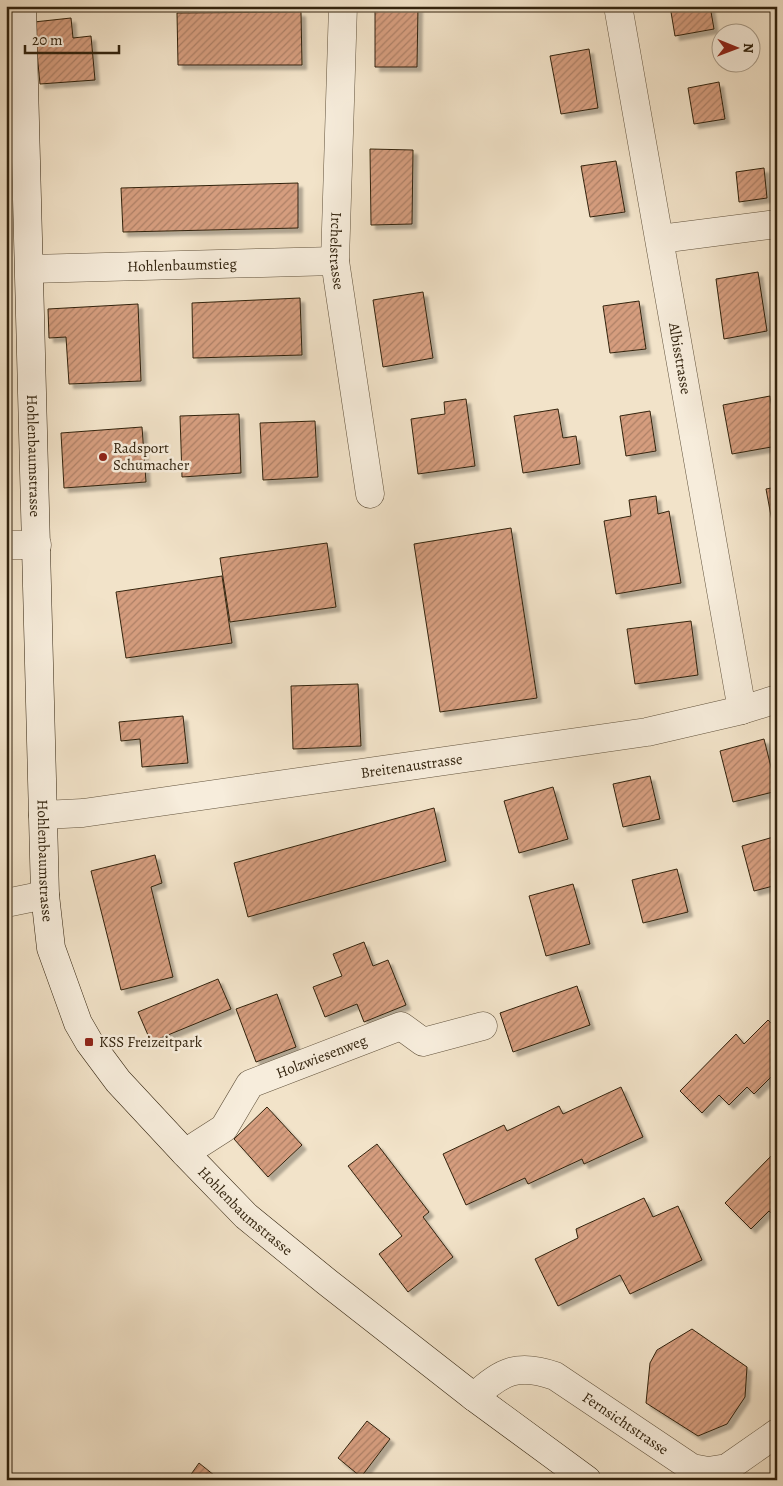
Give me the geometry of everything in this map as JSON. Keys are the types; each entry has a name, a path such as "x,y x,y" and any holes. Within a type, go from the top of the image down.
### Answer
{"street":[{"name":"Hohlenbaumstrasse","path":"22,6 45,895 51,948 78,1023 89,1042 118,1081 184,1153 246,1216 327,1282 474,1396 587,1480"},
{"name":"Irchelstrasse","path":"342,6 335,261 370,494"},
{"name":"Albisstrasse","path":"618,6 742,710"},
{"path":"660,239 777,224"},
{"name":"Hohlenbaumstieg","path":"30,269 335,261"},
{"path":"6,545 37,546"},
{"name":"Breitenaustrasse","path":"44,815 83,813 647,732 742,710 777,699"},
{"path":"6,903 45,895"},
{"name":"Holzwiesenweg","path":"184,1153 224,1128 250,1084 401,1026 423,1042 483,1026"},
{"name":"Fernsichtstrasse","path":"474,1396 494,1378 518,1369 536,1370 555,1376 692,1468 708,1472 726,1468 777,1432"}],"building":[{"path":"375,6 418,6 417,67 375,67"},
{"path":"670,6 710,6 713,22 710,22 710,30 675,36"},
{"path":"301,12 302,65 178,65 177,13"},
{"path":"71,18 73,38 91,36 95,80 40,84 34,22"},
{"path":"589,49 598,108 561,114 550,56"},
{"path":"719,82 725,119 694,124 688,88"},
{"path":"370,149 413,150 412,224 371,225"},
{"path":"616,161 625,212 590,217 581,166"},
{"path":"764,168 767,198 739,202 736,172"},
{"path":"298,183 298,228 123,232 121,188"},
{"path":"758,272 767,331 724,339 716,279"},
{"path":"423,292 433,358 383,367 373,300"},
{"path":"300,298 302,355 193,358 192,303"},
{"path":"639,301 646,349 610,353 603,306"},
{"path":"138,304 141,381 69,384 66,337 49,338 48,309"},
{"path":"770,396 777,446 732,454 723,405"},
{"path":"466,399 475,466 418,474 411,419 445,414 444,402"},
{"path":"558,409 563,438 576,436 580,464 523,473 514,416"},
{"path":"650,411 656,451 626,456 620,416"},
{"path":"239,414 241,473 182,477 180,416"},
{"path":"315,421 318,477 263,480 260,423"},
{"name":"Radsport Schumacher","path":"142,427 146,482 64,488 61,433"},
{"path":"777,487 777,548 766,489"},
{"path":"656,496 658,514 669,511 681,583 616,594 604,521 631,516 629,500"},
{"path":"511,528 537,698 440,712 414,544"},
{"path":"327,543 336,607 230,622 220,558"},
{"path":"222,576 232,643 126,658 116,592"},
{"path":"691,621 698,675 635,684 627,629"},
{"path":"358,684 361,746 293,749 291,686"},
{"path":"183,716 188,763 142,767 140,739 121,741 119,722"},
{"path":"764,739 777,791 733,802 720,751"},
{"path":"650,776 660,819 623,827 613,784"},
{"path":"553,787 568,839 519,853 504,801"},
{"path":"434,808 446,861 248,917 234,863"},
{"path":"777,836 777,885 754,891 742,846"},
{"path":"155,855 162,883 151,887 173,977 121,990 91,871"},
{"path":"677,869 688,912 643,923 632,880"},
{"path":"573,884 590,944 546,956 529,896"},
{"path":"364,942 373,966 388,960 406,1005 364,1022 357,1004 325,1017 313,987 342,976 333,954"},
{"path":"218,979 231,1009 151,1042 138,1012"},
{"path":"577,986 590,1025 513,1052 500,1013"},
{"path":"277,994 296,1047 256,1062 236,1009"},
{"path":"768,1020 777,1029 777,1079 773,1075 754,1094 747,1087 729,1105 719,1095 702,1113 680,1091 736,1034 744,1044"},
{"path":"621,1087 643,1137 584,1164 582,1159 528,1184 525,1178 466,1205 443,1154 504,1125 507,1131 559,1106 563,1114"},
{"path":"267,1107 302,1145 268,1177 234,1139"},
{"path":"377,1144 429,1212 423,1217 453,1257 408,1292 379,1254 402,1236 348,1166"},
{"path":"772,1155 777,1160 777,1218 769,1211 751,1229 725,1203"},
{"path":"644,1198 653,1217 678,1206 702,1260 630,1294 620,1275 558,1306 535,1259 578,1238 576,1229"},
{"path":"692,1329 747,1367 745,1397 727,1424 698,1436 646,1403 650,1363 657,1350"},
{"path":"367,1421 390,1439 361,1477 338,1458"},
{"path":"199,1463 220,1480 187,1480"}],"place":[{"name":"Radsport Schumacher","path":"103,457"},
{"name":"KSS Freizeitpark","path":"89,1042"}]}
